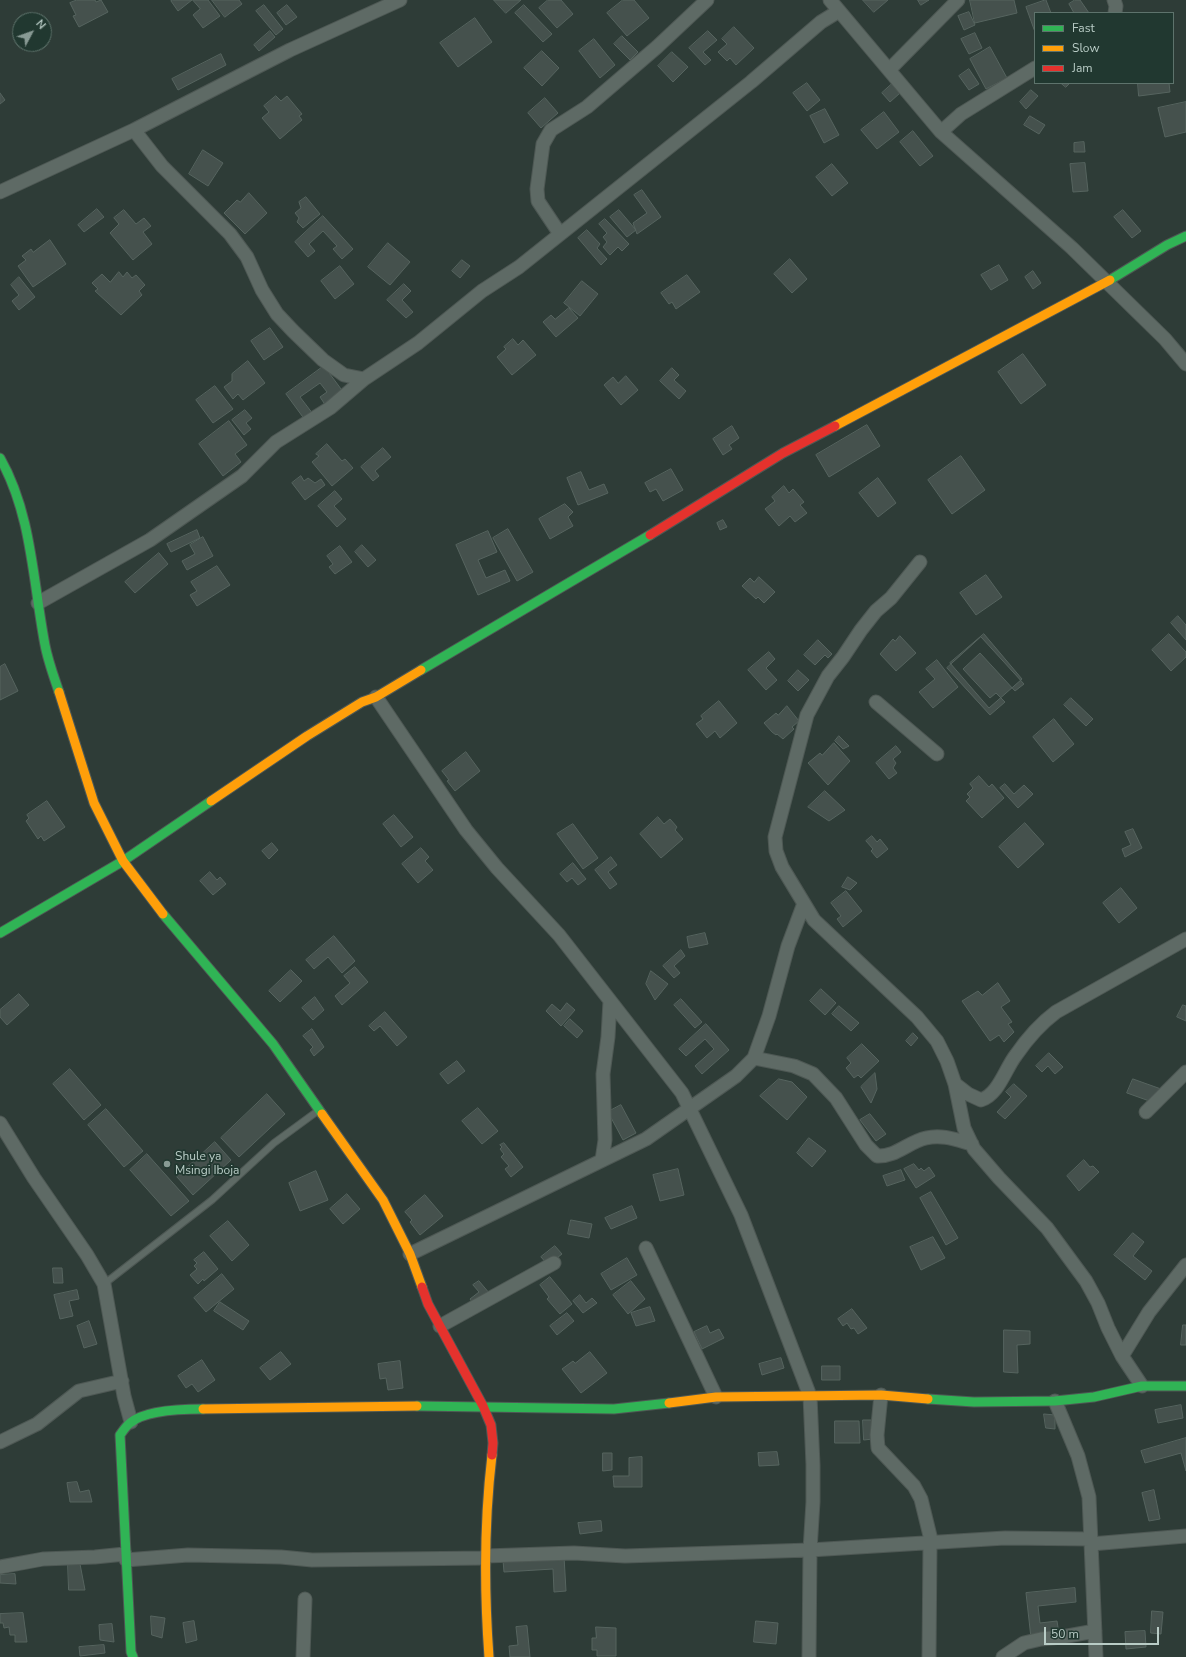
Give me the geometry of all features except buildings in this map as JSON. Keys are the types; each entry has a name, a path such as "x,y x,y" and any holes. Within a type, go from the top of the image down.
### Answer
{"street":[{"path":"0,192 134,130 290,50 400,0"},
{"path":"560,234 538,201 536,189 543,144 551,130 592,102 657,47 707,0"},
{"path":"830,0 941,132 1072,248 1165,339 1186,364"},
{"path":"889,70 958,0"},
{"path":"1114,0 1116,6 1115,12"},
{"path":"38,603 150,540 242,476 276,442 330,408 364,379 418,343 482,291 519,267 751,82 815,26 839,11"},
{"path":"941,132 961,114 1034,69"},
{"path":"134,130 162,166 230,234 247,257 262,290 277,314 323,360 344,374 364,379"},
{"path":"0,933 123,861 307,736 362,702 376,697 709,500 783,453 1107,282 1167,245 1186,236"},
{"path":"0,458 7,470 20,506 30,551 45,647 94,803 123,861 167,920 273,1044 383,1200 410,1254 428,1304 483,1406 491,1425 493,1443 485,1557 486,1613 489,1657"},
{"path":"920,562 895,594 876,611 861,630 828,676 807,715 775,837 776,851 782,867 804,906 814,920 917,1017 937,1041 947,1061 964,1128 972,1144 999,1178 1046,1228 1086,1281 1098,1303 1108,1328 1122,1356 1142,1386"},
{"path":"376,697 466,830 497,868 559,935 682,1093 741,1215 810,1396 813,1480 810,1550 809,1657"},
{"path":"876,702 937,754"},
{"path":"410,1254 646,1139 736,1076 754,1058 788,946 804,906"},
{"path":"954,1084 968,1094 981,1100 987,1098 994,1091 1016,1055 1042,1022 1056,1012 1186,939"},
{"path":"602,1160 605,1140 603,1074 608,1037 610,1001"},
{"path":"754,1058 794,1066 814,1074 836,1098 866,1145 876,1156 886,1156 925,1138 940,1136 972,1144"},
{"path":"1146,1112 1186,1072"},
{"path":"0,1123 34,1178 87,1255 104,1284 131,1422"},
{"path":"646,1248 716,1397"},
{"path":"440,1326 554,1263"},
{"path":"1122,1356 1149,1312 1186,1265"},
{"path":"1,1440 37,1424 79,1391 122,1381"},
{"path":"133,1657 131,1652 125,1557 120,1435 131,1422 148,1415 179,1409 483,1406 614,1409 716,1397 881,1395 974,1402 1055,1401 1094,1397 1142,1386 1186,1386"},
{"path":"881,1395 877,1435 878,1448 914,1486 921,1499 931,1544 929,1657"},
{"path":"1055,1401 1078,1456 1089,1497 1096,1657"},
{"path":"0,1567 43,1559 94,1557 188,1555 282,1557 312,1560 485,1557 574,1553 625,1556 810,1550 931,1544 1005,1538 1091,1541 1186,1536"},
{"path":"303,1657 305,1599"},
{"path":"1003,1657 1024,1644 1041,1639 1095,1631"}],"lane":[{"path":"104,1284 212,1200 274,1143 320,1109"}],"traffic: fast":[{"path":"1110,280 1167,245 1186,236"},
{"path":"0,458 11,480 25,525 45,645 49,663 59,692"},
{"path":"421,670 650,535"},
{"path":"0,933 123,861 211,801"},
{"path":"163,914 273,1044 322,1114"},
{"path":"928,1399 974,1402 1055,1401 1094,1397 1142,1386 1186,1386"},
{"path":"417,1406 614,1409 669,1403"},
{"path":"133,1657 131,1652 120,1435 130,1423 145,1415 165,1411 203,1409"}],"traffic: slow":[{"path":"835,426 1110,280"},
{"path":"211,801 307,736 362,702 376,697 421,670"},
{"path":"59,692 94,803 123,861 163,914"},
{"path":"322,1114 383,1200 410,1254 422,1287"},
{"path":"669,1403 716,1397 881,1395 928,1399"},
{"path":"203,1409 417,1406"},
{"path":"489,1657 486,1606 486,1530 492,1455"}],"traffic: jam":[{"path":"650,535 783,453 835,426"},
{"path":"422,1287 428,1304 483,1406 491,1425 493,1443 492,1455"}],"place":[{"name":"Shule ya Msingi Iboja","path":"167,1164"}]}
